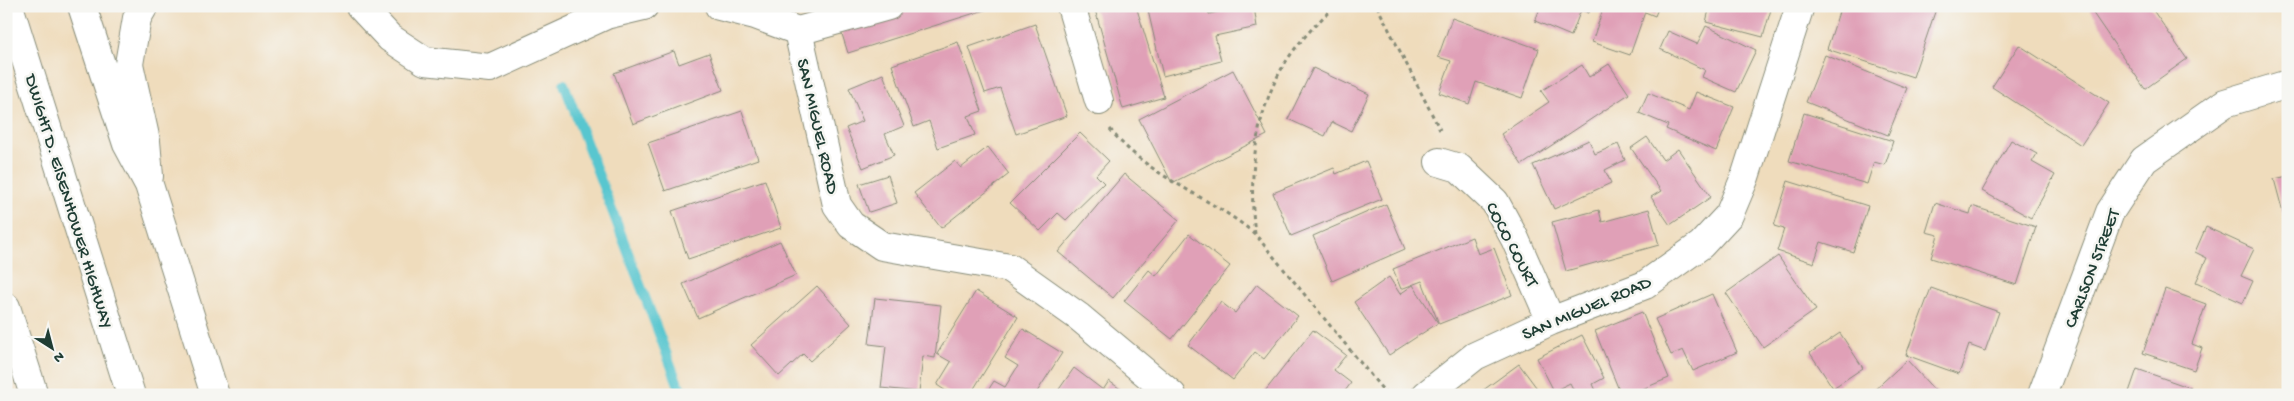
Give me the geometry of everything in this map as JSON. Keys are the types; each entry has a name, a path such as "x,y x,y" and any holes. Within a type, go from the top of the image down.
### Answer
{"main road":[{"name":"DWIGHT D. EISENHOWER HIGHWAY","path":"9,6 131,395"},
{"path":"82,6 127,144 149,184 215,395"},
{"path":"144,6 137,18 129,64 146,141 149,184"},
{"path":"360,6 390,38 426,61 490,68 605,11 644,6"},
{"path":"719,6 755,15 798,31 888,6"},
{"path":"1071,6 1099,101"},
{"name":"SAN MIGUEL ROAD","path":"1426,395 1475,356 1551,320 1645,285 1701,245 1729,215 1745,177 1800,6"},
{"name":"SAN MIGUEL ROAD","path":"798,31 837,205 851,225 882,246 1010,268 1079,317 1172,395"},
{"name":"CARLSON STREET","path":"2042,395 2110,212 2144,160 2225,103 2288,84"},
{"name":"COCO COURT","path":"1449,165 1496,202 1515,239 1551,320"},
{"path":"6,307 34,395"}],"path":[{"path":"1255,234 1253,212 1256,145 1268,101 1288,59 1304,38 1335,6"},
{"path":"1377,6 1449,165"},
{"path":"1099,101 1099,110 1111,130 1142,161 1179,187 1240,221 1255,234 1387,395"}],"building":[{"path":"833,6 994,6 994,7 848,53"},
{"path":"1094,6 1136,6 1164,97 1123,109"},
{"path":"1147,6 1207,6 1209,14 1244,6 1254,6 1257,27 1215,36 1221,61 1163,76"},
{"path":"1541,6 1591,6 1589,13 1581,10 1571,36 1535,21"},
{"path":"1604,6 1659,6 1655,16 1645,12 1630,55 1592,42"},
{"path":"1710,6 1772,6 1763,37 1706,22"},
{"path":"1841,6 1927,6 1936,9 1913,77 1827,49"},
{"path":"2088,6 2150,6 2187,59 2145,89"},
{"path":"1452,18 1539,49 1522,98 1476,82 1469,104 1439,93 1451,61 1438,57"},
{"path":"1035,24 1067,116 1016,134 1000,88 985,93 969,47"},
{"path":"1706,26 1756,50 1736,92 1702,77 1705,70 1660,49 1668,31 1697,44"},
{"path":"958,42 982,111 968,116 975,135 938,148 929,121 914,127 892,65"},
{"path":"2019,45 2109,103 2081,145 1992,87"},
{"path":"674,51 679,64 709,53 723,90 633,124 614,73"},
{"path":"1825,55 1907,88 1888,135 1806,102"},
{"path":"1609,64 1629,94 1522,165 1501,134 1549,102 1541,91 1582,65 1589,77"},
{"path":"1313,68 1369,94 1351,131 1332,122 1325,136 1288,119"},
{"path":"1233,70 1267,135 1172,183 1139,119"},
{"path":"883,74 904,126 885,134 894,155 863,168 846,128 863,121 849,88"},
{"path":"1696,92 1734,107 1716,151 1666,129 1668,125 1639,113 1648,93 1689,110"},
{"path":"742,111 758,159 665,191 648,143"},
{"path":"1804,113 1893,141 1885,165 1874,162 1867,184 1789,161"},
{"path":"1080,133 1109,161 1096,175 1104,183 1066,220 1058,213 1040,231 1010,203"},
{"path":"1647,137 1663,160 1678,149 1711,197 1670,225 1651,197 1661,191 1631,148"},
{"path":"1589,140 1595,154 1618,144 1625,160 1605,170 1611,183 1554,209 1533,165"},
{"path":"2011,140 2037,154 2032,162 2055,175 2031,218 1982,191"},
{"path":"988,147 1009,174 941,228 914,193 955,161 961,168"},
{"path":"1366,161 1382,199 1291,236 1273,193 1334,168 1336,174"},
{"path":"1124,174 1179,220 1113,298 1058,252"},
{"path":"888,175 897,203 869,212 859,184"},
{"path":"2288,176 2288,224 2286,224 2274,179"},
{"path":"765,180 781,228 688,259 672,211"},
{"path":"1788,181 1868,206 1853,252 1821,242 1814,263 1777,251 1784,229 1774,226"},
{"path":"1935,203 1970,214 1972,206 2036,227 2017,285 1931,258 1938,235 1926,232"},
{"path":"1386,204 1405,249 1332,281 1313,236"},
{"path":"1649,209 1659,245 1566,271 1552,222 1599,210 1602,222"},
{"path":"2206,227 2254,249 2241,276 2253,281 2243,303 2196,282 2207,258 2195,252"},
{"path":"1189,234 1230,266 1172,339 1124,301 1149,270 1156,276"},
{"path":"1472,237 1478,254 1494,248 1512,295 1439,324 1422,281 1401,289 1393,269"},
{"path":"780,241 796,275 698,318 683,284"},
{"path":"1778,256 1816,310 1763,347 1726,293"},
{"path":"1389,277 1400,294 1413,285 1438,323 1389,355 1354,302"},
{"path":"1257,284 1298,316 1264,359 1255,352 1233,380 1188,345 1221,302 1235,313"},
{"path":"817,286 851,324 810,361 803,354 779,376 751,345"},
{"path":"1931,288 1999,312 1985,351 1969,345 1959,374 1906,355"},
{"path":"2165,289 2206,304 2192,344 2202,348 2194,370 2143,353"},
{"path":"976,291 1018,317 970,395 952,395 937,385 951,362 937,354"},
{"path":"1712,294 1737,352 1693,371 1683,350 1671,355 1655,319"},
{"path":"875,298 941,305 935,358 923,356 919,392 881,388 886,346 869,344"},
{"path":"1642,312 1669,378 1628,395 1621,395 1595,331"},
{"path":"1023,329 1062,353 1035,395 985,395 994,381 1005,387 1018,366 1005,358"},
{"path":"1313,330 1346,355 1334,370 1351,383 1342,395 1262,395"},
{"path":"1840,333 1863,368 1833,388 1810,353"},
{"path":"1582,335 1604,378 1593,384 1598,395 1576,395 1570,383 1554,391 1537,358"},
{"path":"1907,360 1939,395 1873,395 1871,393"},
{"path":"1519,364 1542,395 1485,395 1482,391"},
{"path":"1074,368 1103,390 1109,381 1126,393 1055,395"},
{"path":"2137,369 2191,388 2189,395 2128,395"}],"waterway":[{"path":"564,84 678,384 688,395"}]}
